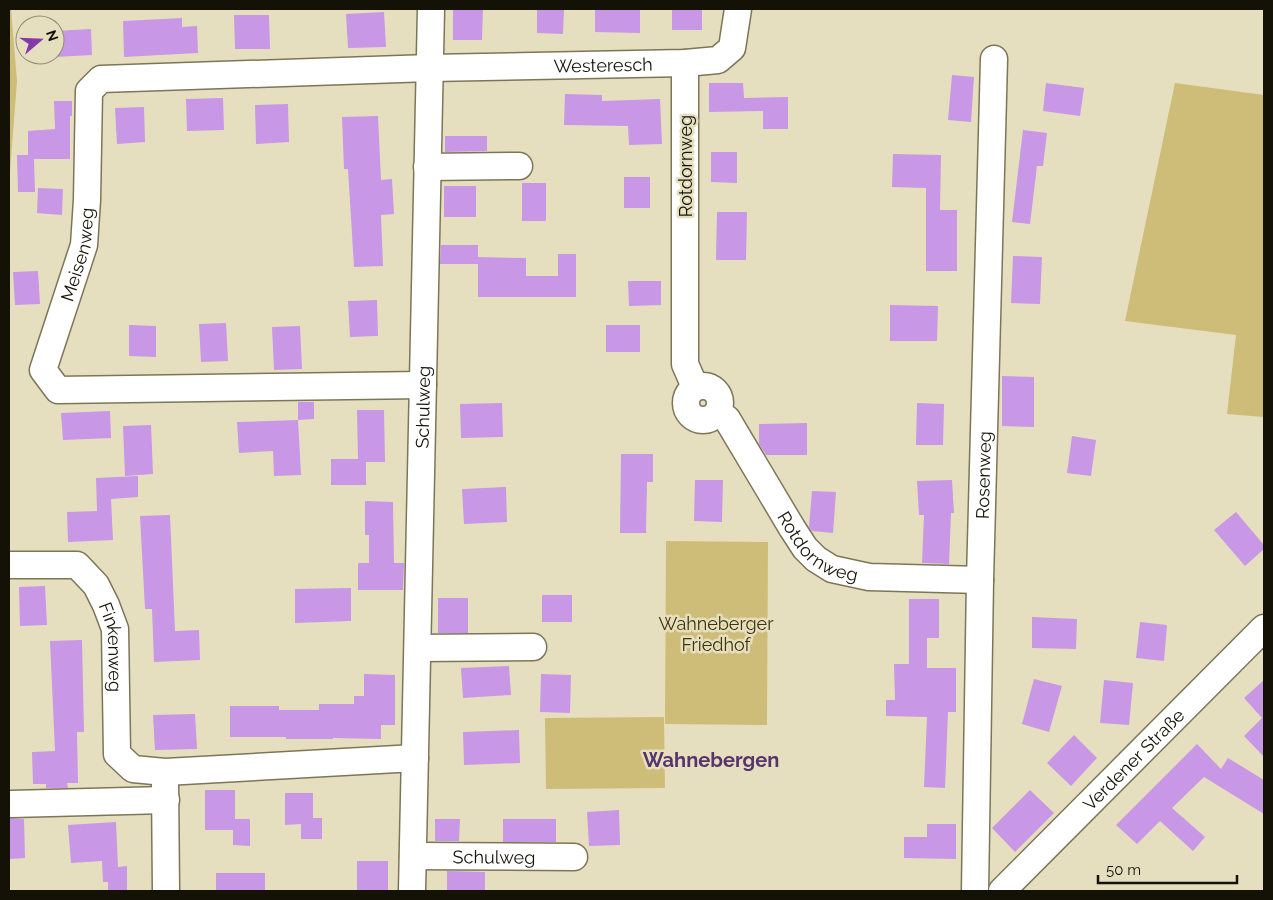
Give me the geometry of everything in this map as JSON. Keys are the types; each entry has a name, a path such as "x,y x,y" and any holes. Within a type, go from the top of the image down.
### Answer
{"street":[{"name":"Schulweg","path":"412,891 431,9"},
{"name":"Westeresch","path":"430,68 718,60 732,48 738,9"},
{"name":"Rosenweg","path":"975,891 980,580 994,59"},
{"name":"Rotdornweg","path":"685,62 685,364 695,387 687,398 688,411 699,419 706,420 717,412 727,419 805,548 816,559 832,569 869,577 980,580"},
{"name":"Meisenweg","path":"422,384 58,390 43,370 84,245 87,200 89,91 101,79 430,68"},
{"path":"427,167 519,166"},
{"name":"Finkenweg","path":"9,565 77,565 96,585 115,629 117,754 134,769 165,772 415,758"},
{"name":"Verdener Straße","path":"1002,891 1264,628"},
{"path":"418,648 533,647"},
{"path":"165,772 166,891"},
{"path":"11,804 166,800"},
{"name":"Schulweg","path":"413,856 574,856"}],"green space":[{"path":"9,9 11,9 17,81 9,185"},
{"path":"1175,83 1264,95 1264,417 1227,414 1236,335 1125,321"},
{"name":"Wahneberger Friedhof","path":"666,541 768,542 767,725 665,724"},
{"path":"664,717 665,788 546,789 545,718"}],"building":[{"path":"453,9 483,9 482,40 453,40"},
{"path":"537,9 564,9 563,34 537,33"},
{"path":"595,9 640,9 640,33 595,32"},
{"path":"672,9 702,9 702,30 672,30"},
{"path":"384,12 386,47 348,48 346,14"},
{"path":"234,15 269,15 270,49 235,49"},
{"path":"182,18 182,27 197,26 198,53 124,57 123,21"},
{"path":"91,29 92,55 65,56 65,30"},
{"path":"952,75 974,77 971,122 948,120"},
{"path":"709,83 743,83 744,98 788,97 788,129 763,129 763,111 709,112"},
{"path":"1046,83 1084,88 1080,116 1043,111"},
{"path":"565,94 602,95 602,101 660,99 662,144 629,145 628,126 564,125"},
{"path":"223,98 224,130 187,131 186,99"},
{"path":"54,101 72,101 70,159 34,159 35,192 18,192 17,155 28,155 28,131 55,129"},
{"path":"288,104 289,142 256,144 255,105"},
{"path":"144,107 145,142 117,144 115,108"},
{"path":"378,116 381,180 392,179 394,214 381,215 383,266 354,267 348,169 344,169 342,117"},
{"path":"1023,130 1047,133 1043,166 1037,166 1030,224 1012,222"},
{"path":"445,136 487,136 487,151 445,152"},
{"path":"711,152 737,152 737,183 711,182"},
{"path":"893,154 941,155 940,210 957,210 957,271 926,271 926,188 892,187"},
{"path":"624,177 650,177 650,208 624,208"},
{"path":"522,183 546,183 546,221 522,221"},
{"path":"444,186 476,186 476,217 444,217"},
{"path":"38,188 63,189 62,215 37,213"},
{"path":"717,212 747,212 746,260 716,260"},
{"path":"441,245 478,245 478,257 526,258 526,276 558,276 558,254 576,254 576,297 478,297 478,264 440,264"},
{"path":"1013,256 1042,257 1040,304 1011,303"},
{"path":"38,271 40,304 15,305 13,272"},
{"path":"628,281 661,281 661,305 629,306"},
{"path":"377,300 378,336 350,337 348,301"},
{"path":"890,305 938,306 937,341 890,341"},
{"path":"226,323 228,361 201,362 199,324"},
{"path":"129,325 156,326 156,357 129,356"},
{"path":"606,325 640,325 640,352 606,352"},
{"path":"300,326 302,369 274,370 272,327"},
{"path":"1002,376 1034,377 1034,427 1002,426"},
{"path":"298,402 314,402 314,419 298,420"},
{"path":"502,403 503,437 461,438 460,404"},
{"path":"917,403 944,404 943,445 916,445"},
{"path":"357,410 384,410 385,462 366,462 366,485 331,485 331,459 358,459"},
{"path":"110,411 111,438 63,440 61,413"},
{"path":"298,420 301,475 274,476 273,451 239,453 237,422"},
{"path":"807,423 807,455 766,455 759,444 759,424"},
{"path":"151,425 153,474 125,476 123,426"},
{"path":"1072,436 1096,440 1091,476 1067,473"},
{"path":"621,454 653,454 653,482 647,482 646,533 620,533"},
{"path":"138,476 138,497 111,499 113,540 68,542 67,512 97,511 96,478"},
{"path":"695,480 723,480 722,522 694,521"},
{"path":"952,480 954,513 951,513 949,564 922,563 924,515 919,515 917,481"},
{"path":"506,487 507,522 464,524 462,489"},
{"path":"812,491 836,492 833,533 812,531 809,527"},
{"path":"365,501 393,502 394,563 404,563 403,590 358,590 358,563 369,563 369,535 365,535"},
{"path":"1236,512 1264,545 1264,549 1245,566 1214,530"},
{"path":"170,515 175,631 199,630 200,660 154,662 152,609 145,609 140,516"},
{"path":"45,586 47,625 20,626 19,587"},
{"path":"351,588 351,621 295,623 295,589"},
{"path":"542,595 572,595 572,622 542,622"},
{"path":"438,598 468,598 468,633 438,633"},
{"path":"909,599 939,599 939,638 927,638 927,668 956,668 956,712 948,712 945,788 924,787 927,717 886,716 886,700 895,700 894,664 909,664"},
{"path":"1032,617 1077,619 1076,649 1032,648"},
{"path":"1140,622 1167,625 1164,661 1136,658"},
{"path":"82,640 84,732 77,732 78,783 67,783 68,788 46,788 46,784 33,784 32,752 55,751 50,641"},
{"path":"509,666 511,695 463,698 461,668"},
{"path":"364,674 395,675 395,725 381,725 381,739 230,737 230,706 279,706 279,710 319,710 319,704 354,704 354,696 364,696"},
{"path":"541,674 571,675 570,713 540,712"},
{"path":"1034,679 1062,686 1049,732 1022,724"},
{"path":"1104,680 1133,683 1129,725 1100,723"},
{"path":"1264,680 1264,757 1244,736 1262,718 1244,698"},
{"path":"195,714 197,749 155,750 153,715"},
{"path":"519,730 520,763 464,765 463,732"},
{"path":"1074,735 1097,758 1071,786 1047,763"},
{"path":"1197,744 1221,769 1228,758 1264,780 1264,814 1204,777 1172,808 1205,837 1193,851 1160,821 1137,844 1116,825"},
{"path":"205,790 235,790 235,819 250,819 250,846 233,845 233,830 205,830"},
{"path":"1030,790 1054,813 1015,852 992,828"},
{"path":"285,793 313,793 313,818 322,818 322,839 301,839 301,824 285,825"},
{"path":"619,810 620,845 589,846 587,812"},
{"path":"9,818 24,819 25,858 9,859"},
{"path":"435,819 460,819 459,841 435,841"},
{"path":"503,819 556,819 556,842 503,842"},
{"path":"116,822 118,867 127,866 127,891 108,891 108,882 103,882 102,861 71,863 68,825"},
{"path":"927,824 956,824 956,859 904,858 904,837 927,837"},
{"path":"357,861 388,861 388,891 357,891"},
{"path":"447,871 485,872 485,891 447,891"},
{"path":"216,873 265,873 265,891 216,891"}],"district":[{"name":"Wahnebergen","path":"711,760"}]}
